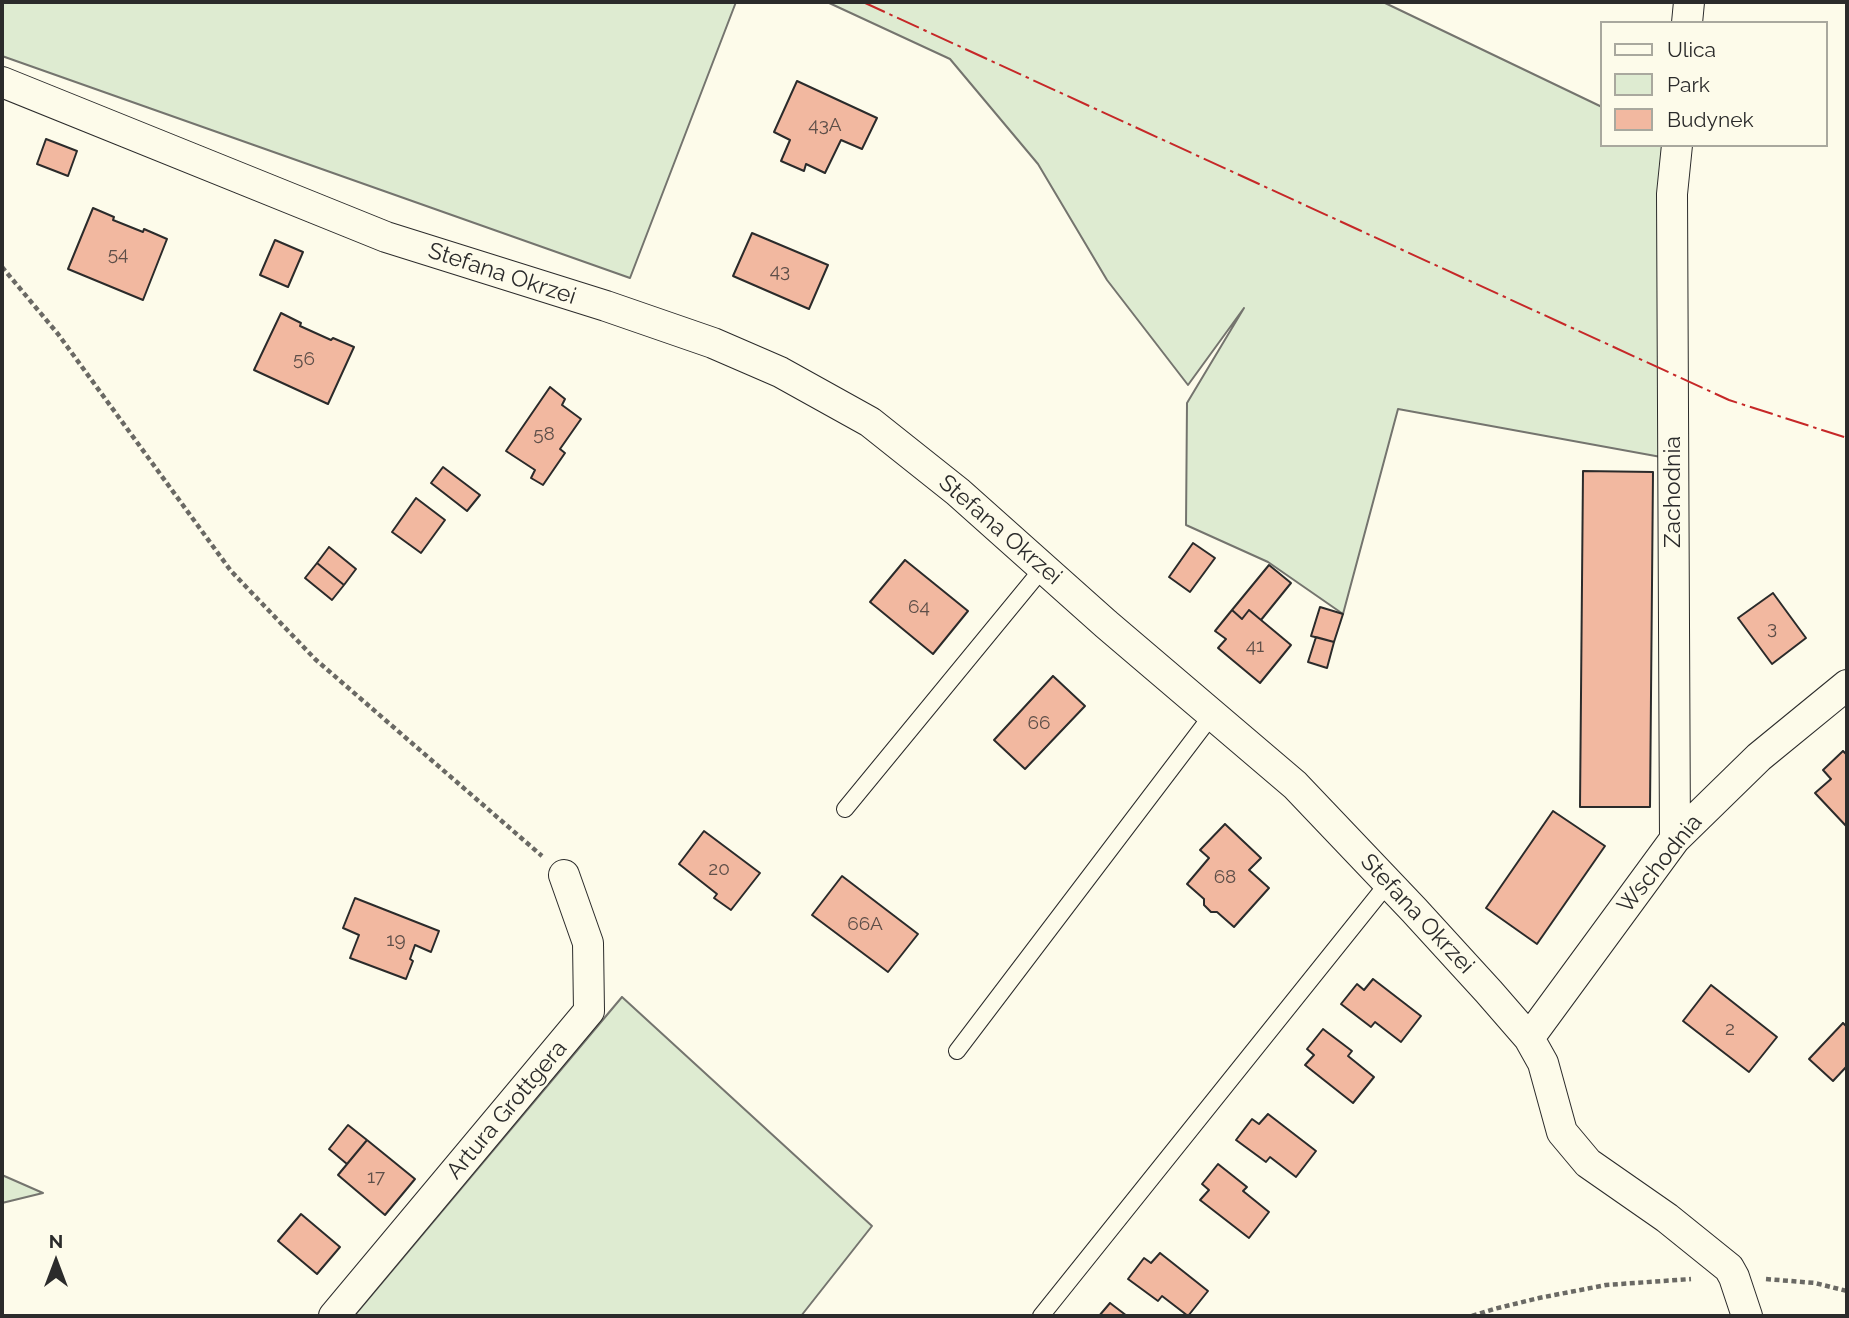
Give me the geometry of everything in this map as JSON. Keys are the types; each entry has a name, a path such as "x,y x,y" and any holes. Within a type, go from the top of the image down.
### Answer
{"street":[{"path":"1687,21 1689,2"},
{"name":"Stefana Okrzei","path":"2,82 386,237 606,306 713,344 780,372 870,422 958,492 1117,634 1295,785 1529,1038 1543,1063 1562,1132 1588,1163 1667,1218 1729,1268 1747,1316"},
{"name":"Zachodnia","path":"1675,839 1672,194 1677,147"},
{"name":"Wschodnia","path":"1529,1038 1675,839 1759,757 1847,685"},
{"name":"Artura Grottgera","path":"334,1316 589,1011 588,943 564,875"}],"lane":[{"path":"845,809 1043,568"},
{"path":"957,1051 1212,715"},
{"path":"1041,1316 1388,883"}],"path":[{"path":"2,267 58,334 231,572 315,659 564,875"},
{"path":"1472,1316 1539,1298 1606,1285 1674,1279 1734,1277 1815,1283 1847,1291"}],"green space":[{"path":"2,2 736,2 630,278 2,56"},
{"path":"827,2 1383,2 1601,107 1601,147 1668,147 1661,457 1398,409 1343,614 1268,562 1186,525 1187,403 1244,308 1188,385 1107,280 1038,164 950,59"},
{"path":"622,997 872,1226 801,1316 354,1316"},
{"path":"2,1175 43,1193 2,1203"}],"building":[{"path":"797,81 877,118 862,149 841,140 825,173 806,164 804,171 781,161 790,140 774,132"},
{"path":"46,139 77,151 68,176 37,164"},
{"path":"93,208 114,217 113,220 167,239 143,300 68,269"},
{"path":"752,233 828,265 809,309 733,276"},
{"path":"275,240 303,252 288,287 260,275"},
{"path":"281,313 301,323 300,326 354,347 328,404 254,370"},
{"path":"550,387 565,399 562,405 581,419 560,449 565,453 543,485 531,478 535,470 506,451"},
{"path":"443,467 480,495 467,511 431,483"},
{"path":"1583,471 1653,472 1650,807 1580,807"},
{"path":"416,498 445,520 421,553 392,532"},
{"path":"1193,543 1215,558 1190,592 1169,577"},
{"path":"329,547 356,569 344,585 317,563"},
{"path":"905,560 968,611 933,654 870,602"},
{"path":"317,563 344,585 332,600 305,578"},
{"path":"1269,565 1291,583 1261,620 1249,610 1242,619 1232,610"},
{"path":"1773,593 1806,638 1772,664 1738,618"},
{"path":"1320,607 1343,614 1334,642 1311,636"},
{"path":"1232,610 1242,619 1249,610 1291,645 1260,683 1218,648 1226,639 1215,631"},
{"path":"1316,637 1334,642 1327,668 1308,662"},
{"path":"1053,676 1085,706 1025,769 994,740"},
{"path":"1843,751 1847,755 1847,827 1815,793 1831,779 1823,770"},
{"path":"1553,811 1605,846 1537,944 1486,908"},
{"path":"1225,824 1261,858 1249,870 1269,888 1234,927 1217,912 1211,912 1204,905 1204,899 1187,884 1209,858 1200,850"},
{"path":"704,831 760,873 731,910 714,898 717,894 679,864"},
{"path":"842,876 918,934 888,972 812,915"},
{"path":"355,898 439,931 431,952 415,945 410,959 413,961 406,979 350,958 359,935 343,928"},
{"path":"1373,979 1421,1016 1401,1042 1375,1022 1371,1027 1341,1004 1357,984 1364,990"},
{"path":"1711,985 1777,1037 1749,1072 1683,1021"},
{"path":"1843,1023 1847,1027 1847,1066 1833,1081 1809,1059"},
{"path":"1323,1029 1352,1051 1348,1056 1374,1077 1353,1103 1305,1065 1314,1055 1307,1049"},
{"path":"1268,1114 1316,1151 1296,1177 1270,1157 1266,1162 1236,1140 1252,1119 1259,1124"},
{"path":"348,1125 367,1140 347,1164 329,1149"},
{"path":"367,1140 415,1179 385,1215 338,1175"},
{"path":"1218,1164 1247,1187 1243,1191 1269,1212 1249,1238 1200,1200 1209,1190 1202,1184"},
{"path":"301,1214 340,1247 317,1274 278,1241"},
{"path":"1160,1253 1208,1291 1188,1316 1162,1296 1158,1301 1128,1279 1144,1258 1151,1263"},
{"path":"1110,1303 1127,1316 1099,1316"}],"power":[{"path":"863,2 1729,400 1847,438"}]}
